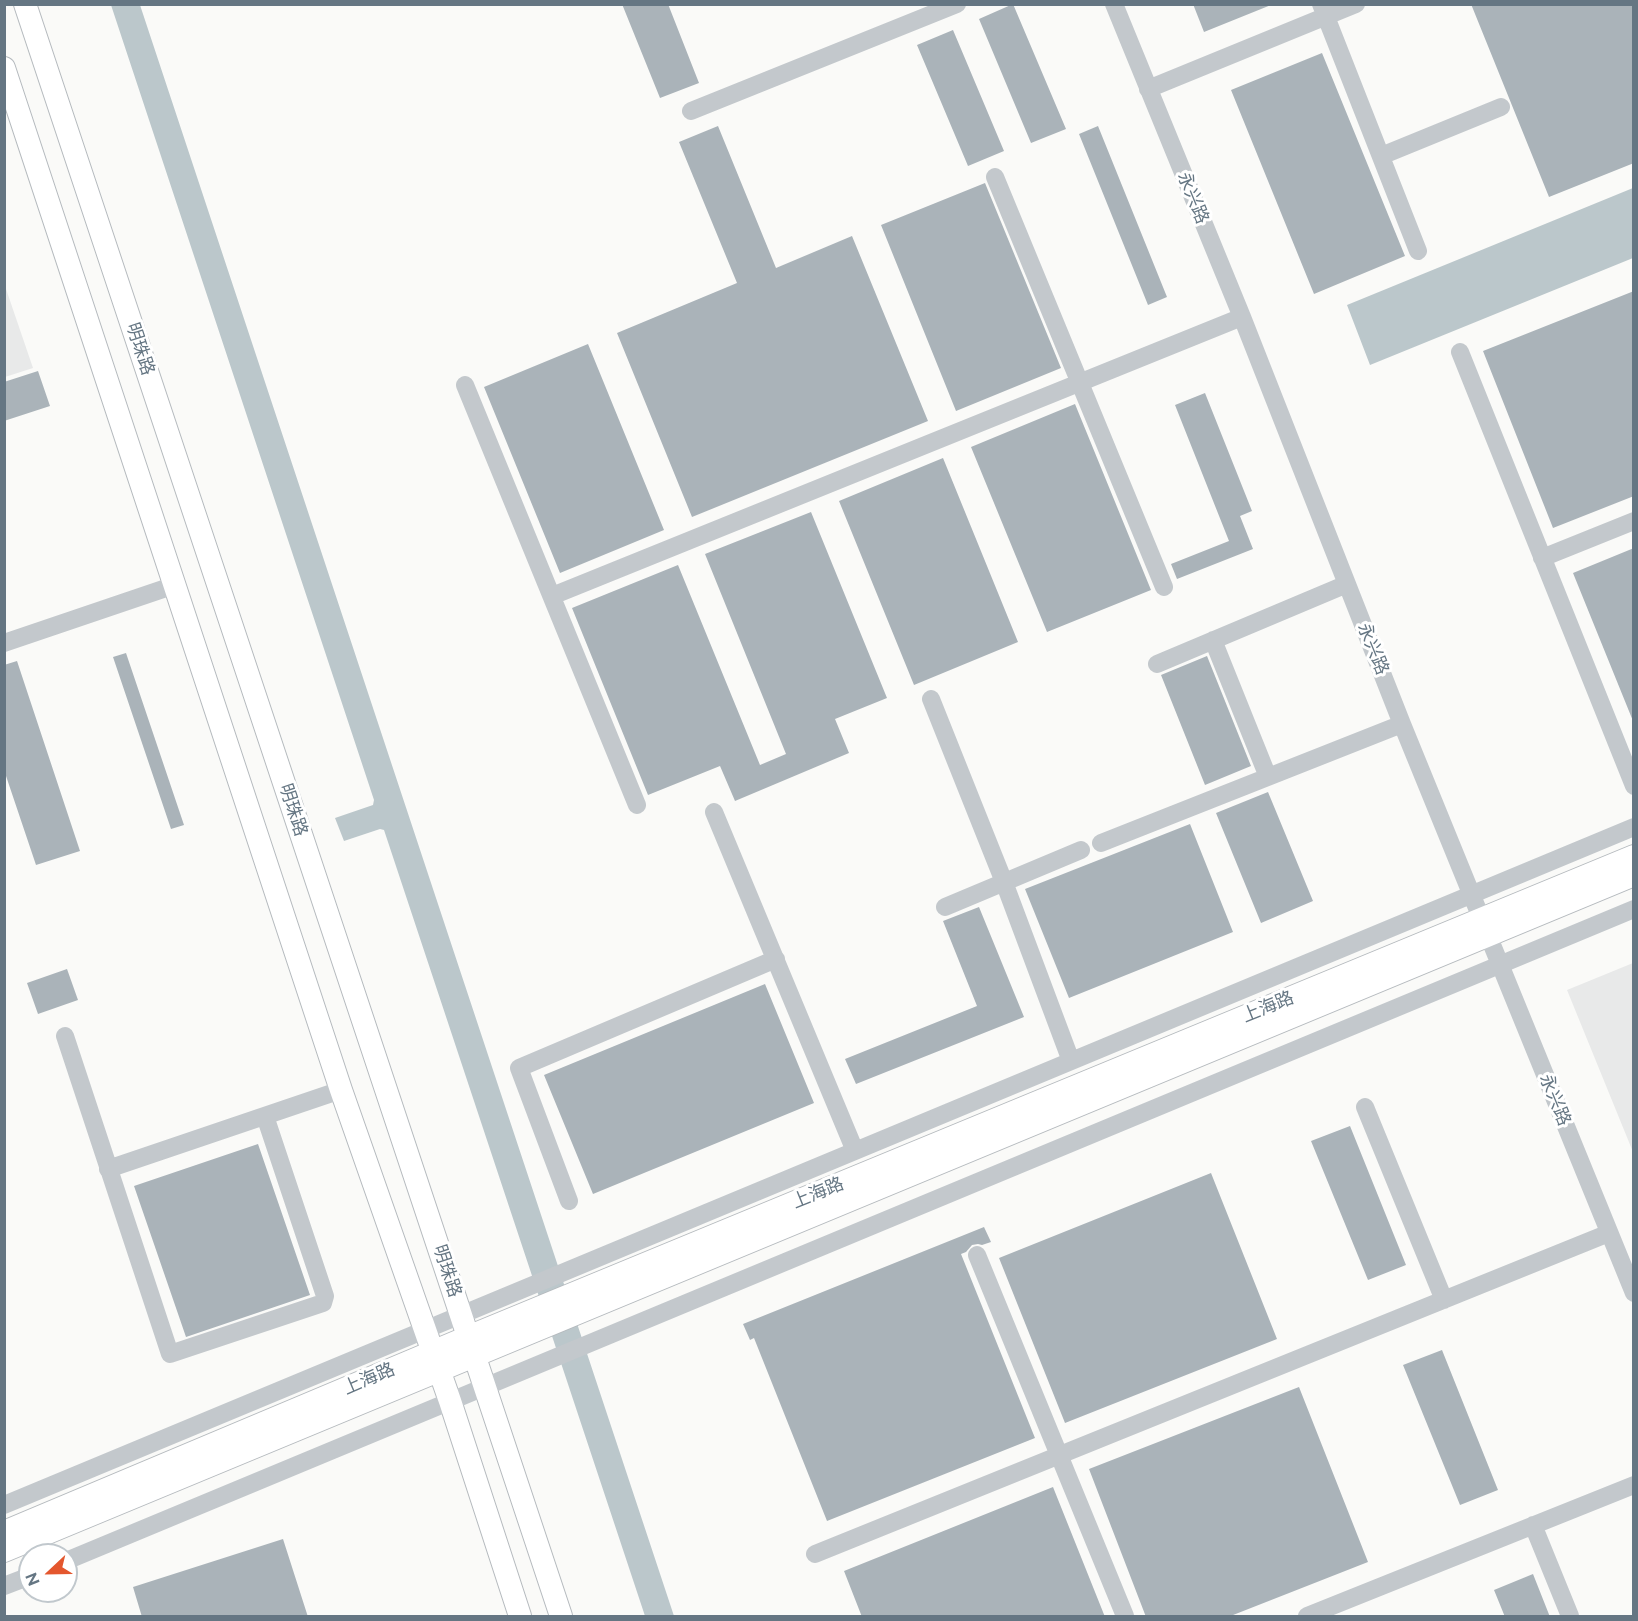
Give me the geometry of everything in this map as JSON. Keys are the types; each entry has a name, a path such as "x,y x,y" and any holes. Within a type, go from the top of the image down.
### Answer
{"main road":[{"name":"明珠路","path":"25,4 561,1617"},
{"path":"4,68 341,1090 450,1401 520,1617"},
{"name":"上海路","path":"4,1532 436,1361 1485,927 1634,856"},
{"name":"上海路","path":"1485,927 1634,875"},
{"name":"上海路","path":"4,1551 436,1361"}],"street":[{"path":"691,111 957,4"},
{"name":"永兴路","path":"1114,4 1242,317 1402,723 1634,1293"},
{"path":"1148,89 1324,10 1356,4"},
{"path":"1324,10 1418,251"},
{"path":"1381,156 1501,107"},
{"path":"995,177 1164,587"},
{"path":"552,596 1242,317"},
{"path":"1460,352 1634,786"},
{"path":"465,385 637,805"},
{"path":"1542,558 1634,520"},
{"path":"1157,664 1347,584"},
{"path":"4,643 175,585"},
{"path":"1213,640 1268,777"},
{"path":"932,699 1071,1061"},
{"path":"1101,843 1402,723"},
{"path":"714,812 855,1150"},
{"path":"4,1505 1634,826"},
{"path":"945,907 1082,850"},
{"path":"78,1556 1634,909"},
{"path":"569,1201 519,1068 776,959"},
{"path":"65,1036 170,1354 323,1303 326,1296 265,1116"},
{"path":"108,1169 341,1090"},
{"path":"1365,1107 1444,1300"},
{"path":"815,1554 1609,1233"},
{"path":"977,1255 1125,1617"},
{"path":"1306,1617 1634,1485"},
{"path":"1533,1525 1570,1617"}],"shaded area":[{"path":"111,5 140,5 674,1616 645,1616 384,830 380,829 344,841 335,818 373,805 374,800"},
{"path":"1633,188 1633,258 1370,365 1347,305"},
{"path":"5,286 33,368 4,377"},
{"path":"1633,963 1633,1152 1567,990"}],"building":[{"path":"622,4 668,4 699,83 660,98"},
{"path":"1013,4 1066,129 1031,143 979,19"},
{"path":"1193,4 1271,4 1271,5 1204,32"},
{"path":"1471,4 1634,4 1634,163 1549,197"},
{"path":"953,30 1004,151 968,166 917,45"},
{"path":"1322,53 1405,256 1314,294 1231,90"},
{"path":"718,126 776,268 852,236 928,421 692,517 617,333 737,283 679,142"},
{"path":"1098,126 1167,297 1148,305 1079,134"},
{"path":"985,183 1061,368 956,411 881,225"},
{"path":"1634,291 1634,496 1553,528 1483,351"},
{"path":"588,344 664,530 560,573 484,387"},
{"path":"38,371 50,406 4,421 4,382"},
{"path":"1205,393 1252,511 1240,516 1253,549 1177,579 1171,564 1229,541 1175,405"},
{"path":"1075,404 1151,590 1047,632 971,447"},
{"path":"943,458 1018,642 914,685 839,501"},
{"path":"811,512 887,698 835,719 849,753 735,801 720,766 648,795 572,608 678,565 760,765 786,754 705,554"},
{"path":"1634,548 1634,721 1633,721 1573,573"},
{"path":"126,653 184,825 171,829 113,657"},
{"path":"1207,656 1251,766 1205,785 1161,675"},
{"path":"17,661 80,851 36,865 4,770 4,665"},
{"path":"1268,792 1313,901 1261,923 1216,813"},
{"path":"1190,824 1233,932 1069,998 1025,889"},
{"path":"979,907 1024,1017 856,1084 845,1059 977,1006 943,921"},
{"path":"67,969 78,1000 38,1014 27,983"},
{"path":"765,984 814,1103 593,1194 544,1075"},
{"path":"1350,1126 1406,1265 1368,1280 1311,1141"},
{"path":"258,1144 310,1295 186,1337 134,1186"},
{"path":"1211,1173 1277,1339 1065,1423 999,1258"},
{"path":"984,1227 991,1242 972,1245 961,1254 1035,1438 827,1521 754,1338 750,1340 743,1324"},
{"path":"1442,1350 1498,1490 1460,1505 1403,1365"},
{"path":"1299,1387 1368,1562 1228,1617 1146,1617 1089,1469"},
{"path":"1053,1487 1105,1617 862,1617 844,1571"},
{"path":"283,1539 308,1617 142,1617 133,1587"},
{"path":"1533,1574 1550,1617 1505,1617 1494,1590"}]}
